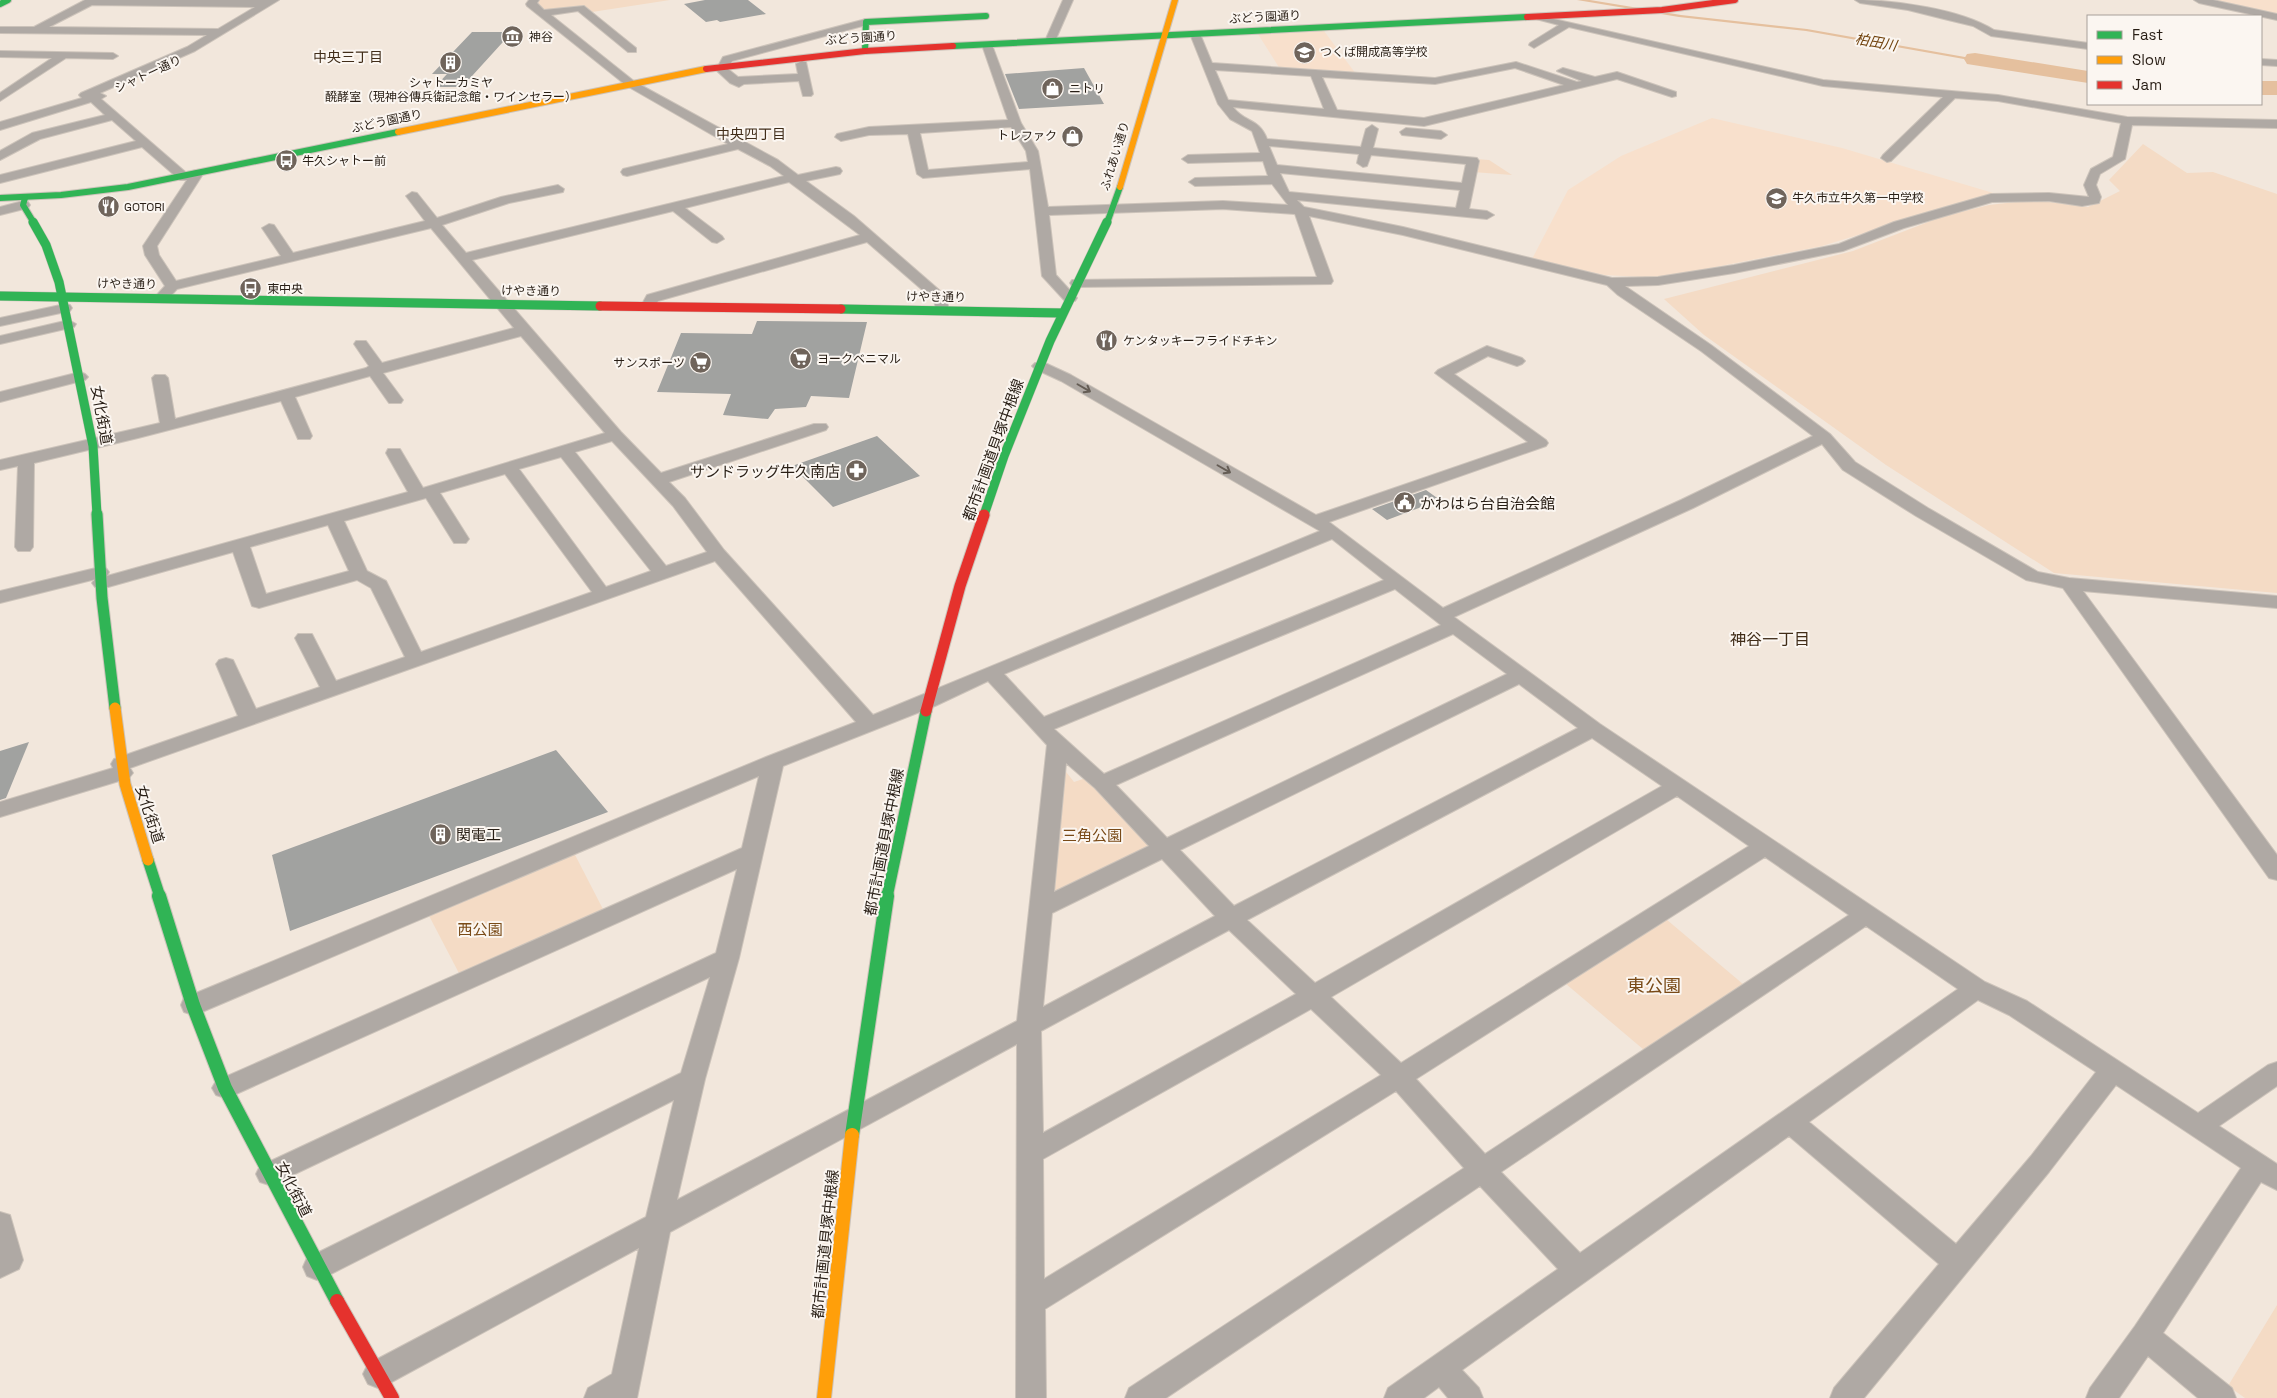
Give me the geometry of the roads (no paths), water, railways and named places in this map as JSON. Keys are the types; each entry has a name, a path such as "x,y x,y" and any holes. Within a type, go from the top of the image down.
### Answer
{"street":[{"path":"0,4 8,0"},
{"name":"シャトー通り","path":"0,126 94,99 218,42 286,0"},
{"path":"534,0 531,4 630,84 738,145 774,163 849,219 941,299 942,311"},
{"path":"1050,41 1068,0"},
{"name":"ふれあい通り","path":"1062,313 1114,208 1175,0"},
{"name":"ぶどう園通り","path":"0,198 24,202 191,176 723,66 865,51 986,25 1050,41 1671,9 1735,0"},
{"path":"1860,0 1908,7 1946,16 1976,24 1991,33 2054,43 2087,46"},
{"path":"2199,0 2277,17"},
{"path":"0,51 35,30 92,1 271,2"},
{"path":"172,286 152,255 150,246 191,176 143,143 94,99 85,95 222,32 271,2"},
{"path":"542,13 580,8 632,50 596,58"},
{"path":"1540,16 1674,49 1709,68 1746,76 1998,98 2127,121 2277,124"},
{"path":"865,51 866,22"},
{"path":"803,77 736,82 722,70 730,58 866,22 986,25 1014,123 1032,152 1049,276 1070,298"},
{"path":"1534,45 1567,24"},
{"path":"0,30 222,32"},
{"path":"119,57 146,32"},
{"path":"1078,283 1326,280 1300,210 1285,195 1276,180 1264,142 1257,129 1234,117 1224,103 1195,34"},
{"path":"0,54 119,57 138,72"},
{"path":"0,98 64,55"},
{"path":"1516,55 1595,81"},
{"path":"801,57 807,94"},
{"path":"2262,62 2277,63"},
{"path":"1209,66 1434,81 1516,65 1576,85 1573,86"},
{"path":"1315,74 1332,113"},
{"path":"1224,103 1424,122 1618,75 1672,94"},
{"path":"1887,158 1953,93"},
{"path":"0,156 36,136 114,116"},
{"path":"1234,117 1441,135"},
{"path":"1041,211 1202,205 1263,206 1300,210 1342,217 1612,282 1658,280 1734,269 1843,247 1899,225 1991,198 2012,196 2049,197 2082,202 2094,200 2095,197 2090,185 2092,179 2095,172 2119,159 2127,121"},
{"path":"841,136 869,130 880,132 1014,123"},
{"path":"1342,217 1367,151 1372,129"},
{"path":"913,130 923,174 1035,165"},
{"path":"1264,142 1474,161 1462,212"},
{"path":"0,179 143,143"},
{"path":"627,172 738,145"},
{"path":"1202,205 1186,154 1269,162 1358,177 1467,187"},
{"path":"463,258 675,206 836,171"},
{"path":"1195,182 1276,180"},
{"path":"160,299 172,286 434,223 506,200 558,189"},
{"path":"1285,195 1487,215"},
{"path":"412,196 501,304 615,434 679,502 718,554 869,723"},
{"path":"0,211 24,202"},
{"name":"女化街道","path":"24,202 46,245 64,302 93,446 101,577 121,769 193,1005 225,1088 317,1267 392,1398"},
{"path":"675,206 717,239"},
{"path":"386,216 396,232"},
{"path":"269,228 290,258"},
{"path":"648,306 652,298 869,237"},
{"path":"1612,282 1623,292 1706,348 1824,437 1849,466 1922,512 2032,576 2069,584 2277,602"},
{"name":"けやき通り","path":"0,296 64,302 160,299 1062,313"},
{"path":"0,322 64,302"},
{"name":"都市計画道貝塚中根線","path":"824,1398 854,1121 887,897 928,701 960,586 1004,456 1062,313"},
{"path":"0,340 69,324"},
{"path":"0,465 93,446 375,368 525,330"},
{"path":"361,344 395,400"},
{"path":"1315,521 1540,443 1443,373 1487,351 1517,361"},
{"path":"1040,366 1066,378 1334,532 1448,621 1594,729 1765,846 1976,989 2018,1008 2268,1171 2101,1398"},
{"path":"0,397 80,377"},
{"path":"160,378 168,425"},
{"path":"285,393 304,436"},
{"path":"658,480 820,427"},
{"path":"0,597 101,577 240,544 424,492 615,434"},
{"path":"1102,783 1448,621 1824,437"},
{"path":"564,449 663,574"},
{"path":"394,453 460,539"},
{"path":"24,547 26,460"},
{"path":"509,467 603,595"},
{"path":"334,518 359,574 379,585 416,660"},
{"path":"193,1005 772,762 928,701 991,672 1334,532"},
{"path":"240,544 259,602 359,574"},
{"path":"0,810 121,769 249,718 718,554"},
{"path":"1050,735 1396,581"},
{"path":"2069,584 2277,872"},
{"path":"305,638 330,690"},
{"path":"226,664 249,718"},
{"path":"991,672 1050,735 1102,783 1231,918 1398,1077 1483,1171 1578,1270"},
{"path":"1042,908 1521,675"},
{"path":"378,1374 1231,918 1594,729"},
{"path":"1031,1398 1029,1027 1042,908 1050,735"},
{"path":"599,1398 623,1390 658,1224 692,1079 727,958 772,762"},
{"path":"1030,1153 1313,996 1678,786"},
{"path":"1030,1303 1398,1077 1765,846"},
{"path":"225,1088 751,853"},
{"path":"1140,1398 1866,915"},
{"path":"270,1174 727,958"},
{"path":"1399,1398 1578,1270 1791,1122 1976,989"},
{"path":"1845,1398 2040,1164 2112,1071"},
{"path":"2198,1127 2277,1072"},
{"path":"317,1267 692,1079"},
{"path":"1791,1122 1958,1263"},
{"path":"0,1224 10,1260 0,1265"},
{"path":"2146,1336 2221,1398"},
{"path":"1441,1368 1468,1398"}],"water":[{"path":"1577,0 1590,0 1681,15 1807,29 2027,68 2026,70 1806,31 1679,17"}],"waterway":[{"name":"柏田川","path":"1975,59 2087,77"},
{"name":"柏田川","path":"2262,88 2277,88"}],"place":[{"name":"神谷","path":"513,37"},
{"name":"つくば開成高等学校","path":"1304,52"},
{"name":"シャトーカミヤ 醗酵室（現神谷傳兵衛記念館・ワインセラー）","path":"451,62"},
{"name":"ニトリ","path":"1053,89"},
{"name":"トレファク","path":"1073,136"},
{"name":"牛久シャトー前","path":"286,161"},
{"name":"牛久市立牛久第一中学校","path":"1776,198"},
{"name":"GOTORI","path":"108,207"},
{"name":"東中央","path":"251,289"},
{"name":"ケンタッキーフライドチキン","path":"1107,341"},
{"name":"ヨークベニマル","path":"801,359"},
{"name":"サンスポーツ","path":"701,363"},
{"name":"サンドラッグ牛久南店","path":"856,471"},
{"name":"かわはら台自治会館","path":"1404,503"},
{"name":"関電工","path":"440,834"}],"district":[{"name":"中央三丁目","path":"348,57"},
{"name":"中央四丁目","path":"751,134"},
{"name":"神谷一丁目","path":"1770,639"}],"park label":[{"name":"三角公園","path":"1092,835"},
{"name":"西公園","path":"480,929"},
{"name":"東公園","path":"1654,985"}]}
